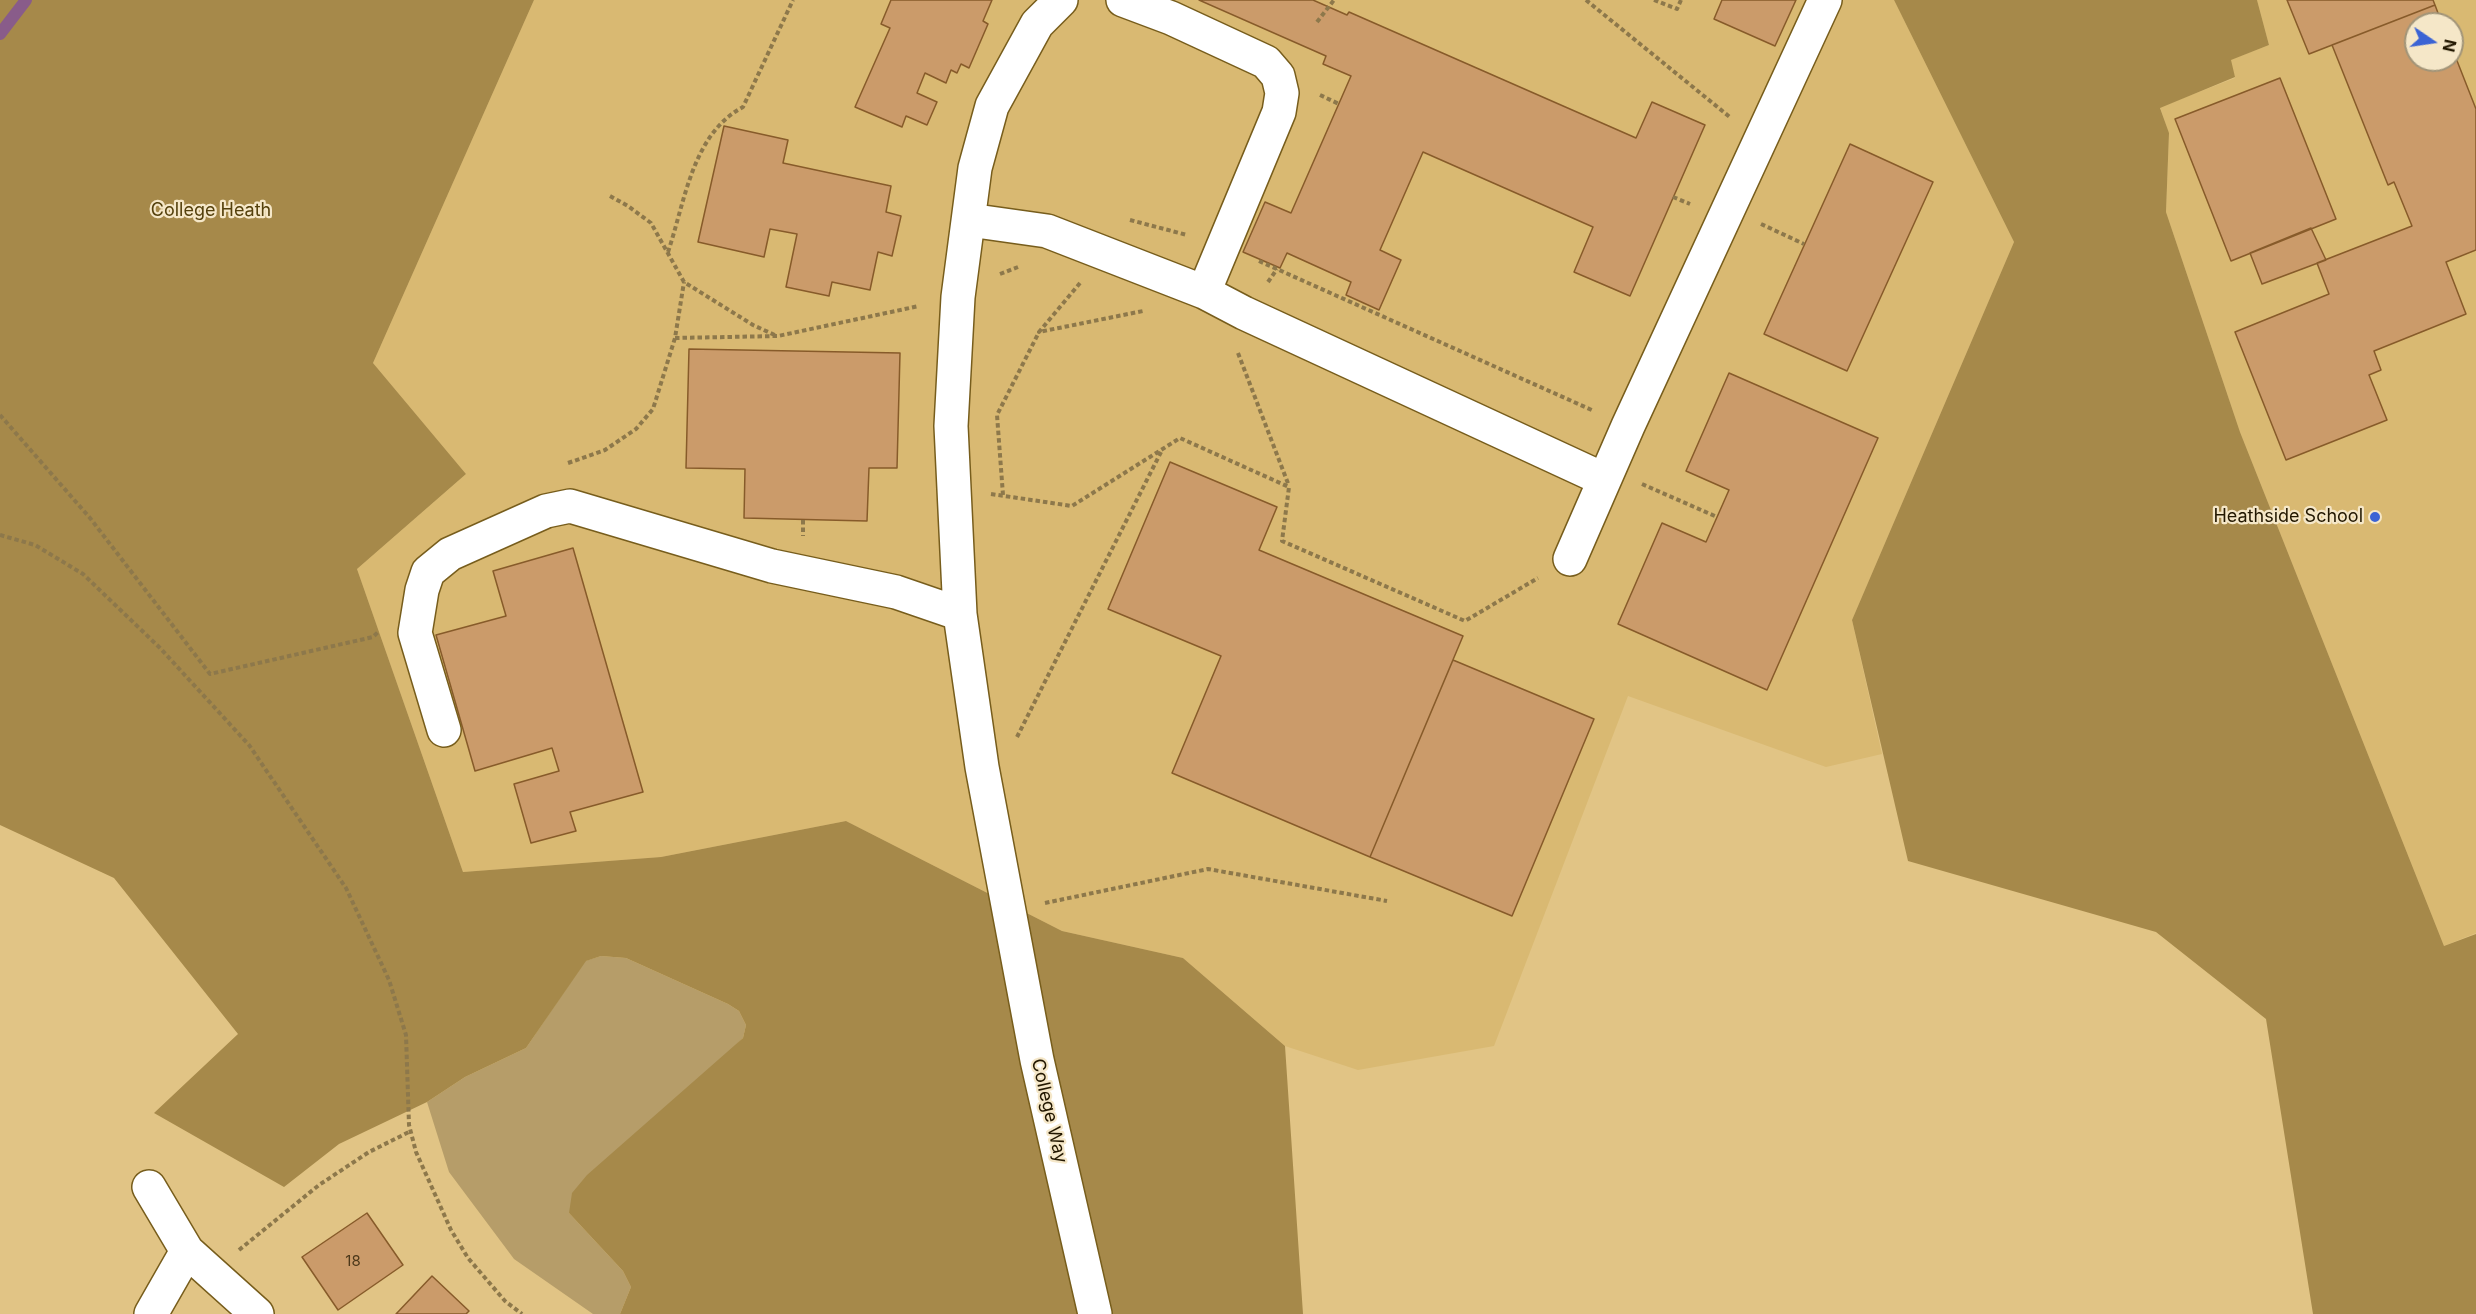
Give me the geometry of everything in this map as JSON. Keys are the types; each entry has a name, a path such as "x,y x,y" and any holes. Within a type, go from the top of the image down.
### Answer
{"street":[{"name":"College Way","path":"1061,0 1037,24 992,106 975,168 958,297 951,426 960,614 982,767 1022,906 1037,1060 1095,1314"},
{"path":"1123,0 1171,18 1266,62 1278,76 1282,93 1280,112 1204,292"},
{"path":"1570,559 1606,474 1825,0"},
{"path":"969,220 1047,231 1204,292 1244,313 1606,474"},
{"path":"444,730 415,633 422,590 428,572 450,554 546,511 570,506 772,566 896,592 960,614"},
{"path":"149,1187 199,1262 257,1314"},
{"path":"152,1314 199,1262"}],"path":[{"path":"668,252 694,164 725,116 743,107 793,0"},
{"path":"1317,22 1334,0"},
{"path":"1586,0 1759,142"},
{"path":"1654,0 1677,9 1681,0"},
{"path":"610,196 651,223 684,282 753,325 778,336"},
{"path":"1728,208 1804,244"},
{"path":"1122,218 1224,245 1628,426"},
{"path":"992,278 1017,267 1028,267"},
{"path":"1003,495 997,415 1039,332 1083,279 1074,276"},
{"path":"568,463 605,450 636,429 653,409 675,338 684,282"},
{"path":"675,338 778,336 958,297"},
{"path":"1039,332 1144,310"},
{"path":"1244,313 1233,339 1289,487 1282,541 1465,621 1570,559"},
{"path":"0,415 90,518 210,674 373,637 381,629"},
{"path":"981,492 1072,506 1180,438 1289,487"},
{"path":"1013,746 1162,450"},
{"path":"1606,474 1717,517"},
{"path":"0,535 35,545 83,574 160,648 249,745 346,888 389,980 406,1035 411,1131 416,1152 468,1258 506,1301 522,1314"},
{"path":"1022,906 1208,869 1387,901"},
{"path":"199,1262 369,1152 411,1131"}],"shaded area":[{"path":"534,0 1894,0 2014,242 1852,620 1882,754 1826,767 1628,696 1494,1046 1358,1070 1285,1046 1183,958 1062,931 846,821 661,857 463,872 357,569 466,474 373,363"},
{"name":"Heathside School","path":"2257,0 2476,0 2476,933 2444,946 2240,432 2166,212 2169,134 2160,107 2235,78 2230,60 2269,45"},
{"path":"601,956 626,958 728,1004 739,1011 746,1025 743,1038 569,1213 623,1271 631,1287 620,1314 593,1314 514,1259 449,1172 427,1102 465,1077 526,1048 585,961"}],"green space":[{"name":"College Heath","path":"0,0 534,0 373,363 466,474 357,569 463,872 661,857 846,821 1062,931 1183,958 1285,1046 1303,1314 620,1314 631,1287 623,1271 569,1213 572,1193 587,1175 743,1038 746,1025 739,1011 728,1004 626,958 601,956 586,961 526,1048 465,1077 427,1102 339,1144 284,1187 154,1113 238,1034 114,878 0,825"},
{"path":"1894,0 2257,0 2269,45 2231,60 2235,77 2160,108 2169,133 2166,212 2240,432 2444,946 2476,934 2476,1314 2313,1314 2266,1019 2156,932 1908,861 1852,620 2014,242"}],"building":[{"path":"891,0 992,0 983,21 988,24 969,68 961,64 957,73 951,70 946,83 925,73 917,93 937,102 927,125 906,116 902,127 855,107 890,28 881,24"},
{"path":"1199,0 1313,0 1347,15 1349,12 1636,138 1652,102 1705,125 1630,296 1574,272 1593,227 1423,152 1380,250 1401,260 1379,310 1346,295 1351,282 1287,253 1280,268 1243,252 1265,202 1291,213 1351,76 1323,64 1326,56"},
{"path":"1722,0 1796,0 1775,46 1714,19"},
{"path":"2287,0 2433,0 2435,5 2417,12 2404,12 2404,17 2309,54"},
{"path":"2435,5 2438,12 2417,12"},
{"path":"2404,17 2404,72 2461,72 2476,109 2476,250 2446,262 2466,314 2374,351 2381,370 2369,375 2387,420 2286,460 2235,332 2329,294 2317,263 2412,226 2394,182 2388,185 2332,45"},
{"path":"2280,78 2336,219 2231,261 2175,119"},
{"path":"724,126 788,140 783,163 891,186 886,212 901,216 892,256 878,252 870,290 832,282 829,296 786,287 797,234 770,229 764,257 698,242"},
{"path":"1850,144 1933,182 1847,371 1764,334"},
{"path":"2311,228 2326,260 2262,284 2250,253"},
{"path":"689,349 900,353 897,468 869,468 867,521 744,518 745,469 686,468"},
{"path":"1729,373 1878,438 1767,690 1618,624 1662,523 1706,542 1729,490 1686,471"},
{"path":"1170,462 1277,507 1259,550 1463,636 1370,857 1172,773 1221,656 1108,609"},
{"path":"573,548 643,792 570,812 576,831 531,843 514,784 559,771 552,748 475,771 436,635 506,616 493,571"},
{"path":"1453,660 1594,719 1512,916 1370,857"},
{"path":"367,1213 403,1265 338,1310 302,1257"},
{"path":"432,1276 469,1311 466,1314 396,1314"}],"waterway":[{"path":"0,34 26,0"}],"place":[{"name":"Heathside School","path":"2375,517"}]}
